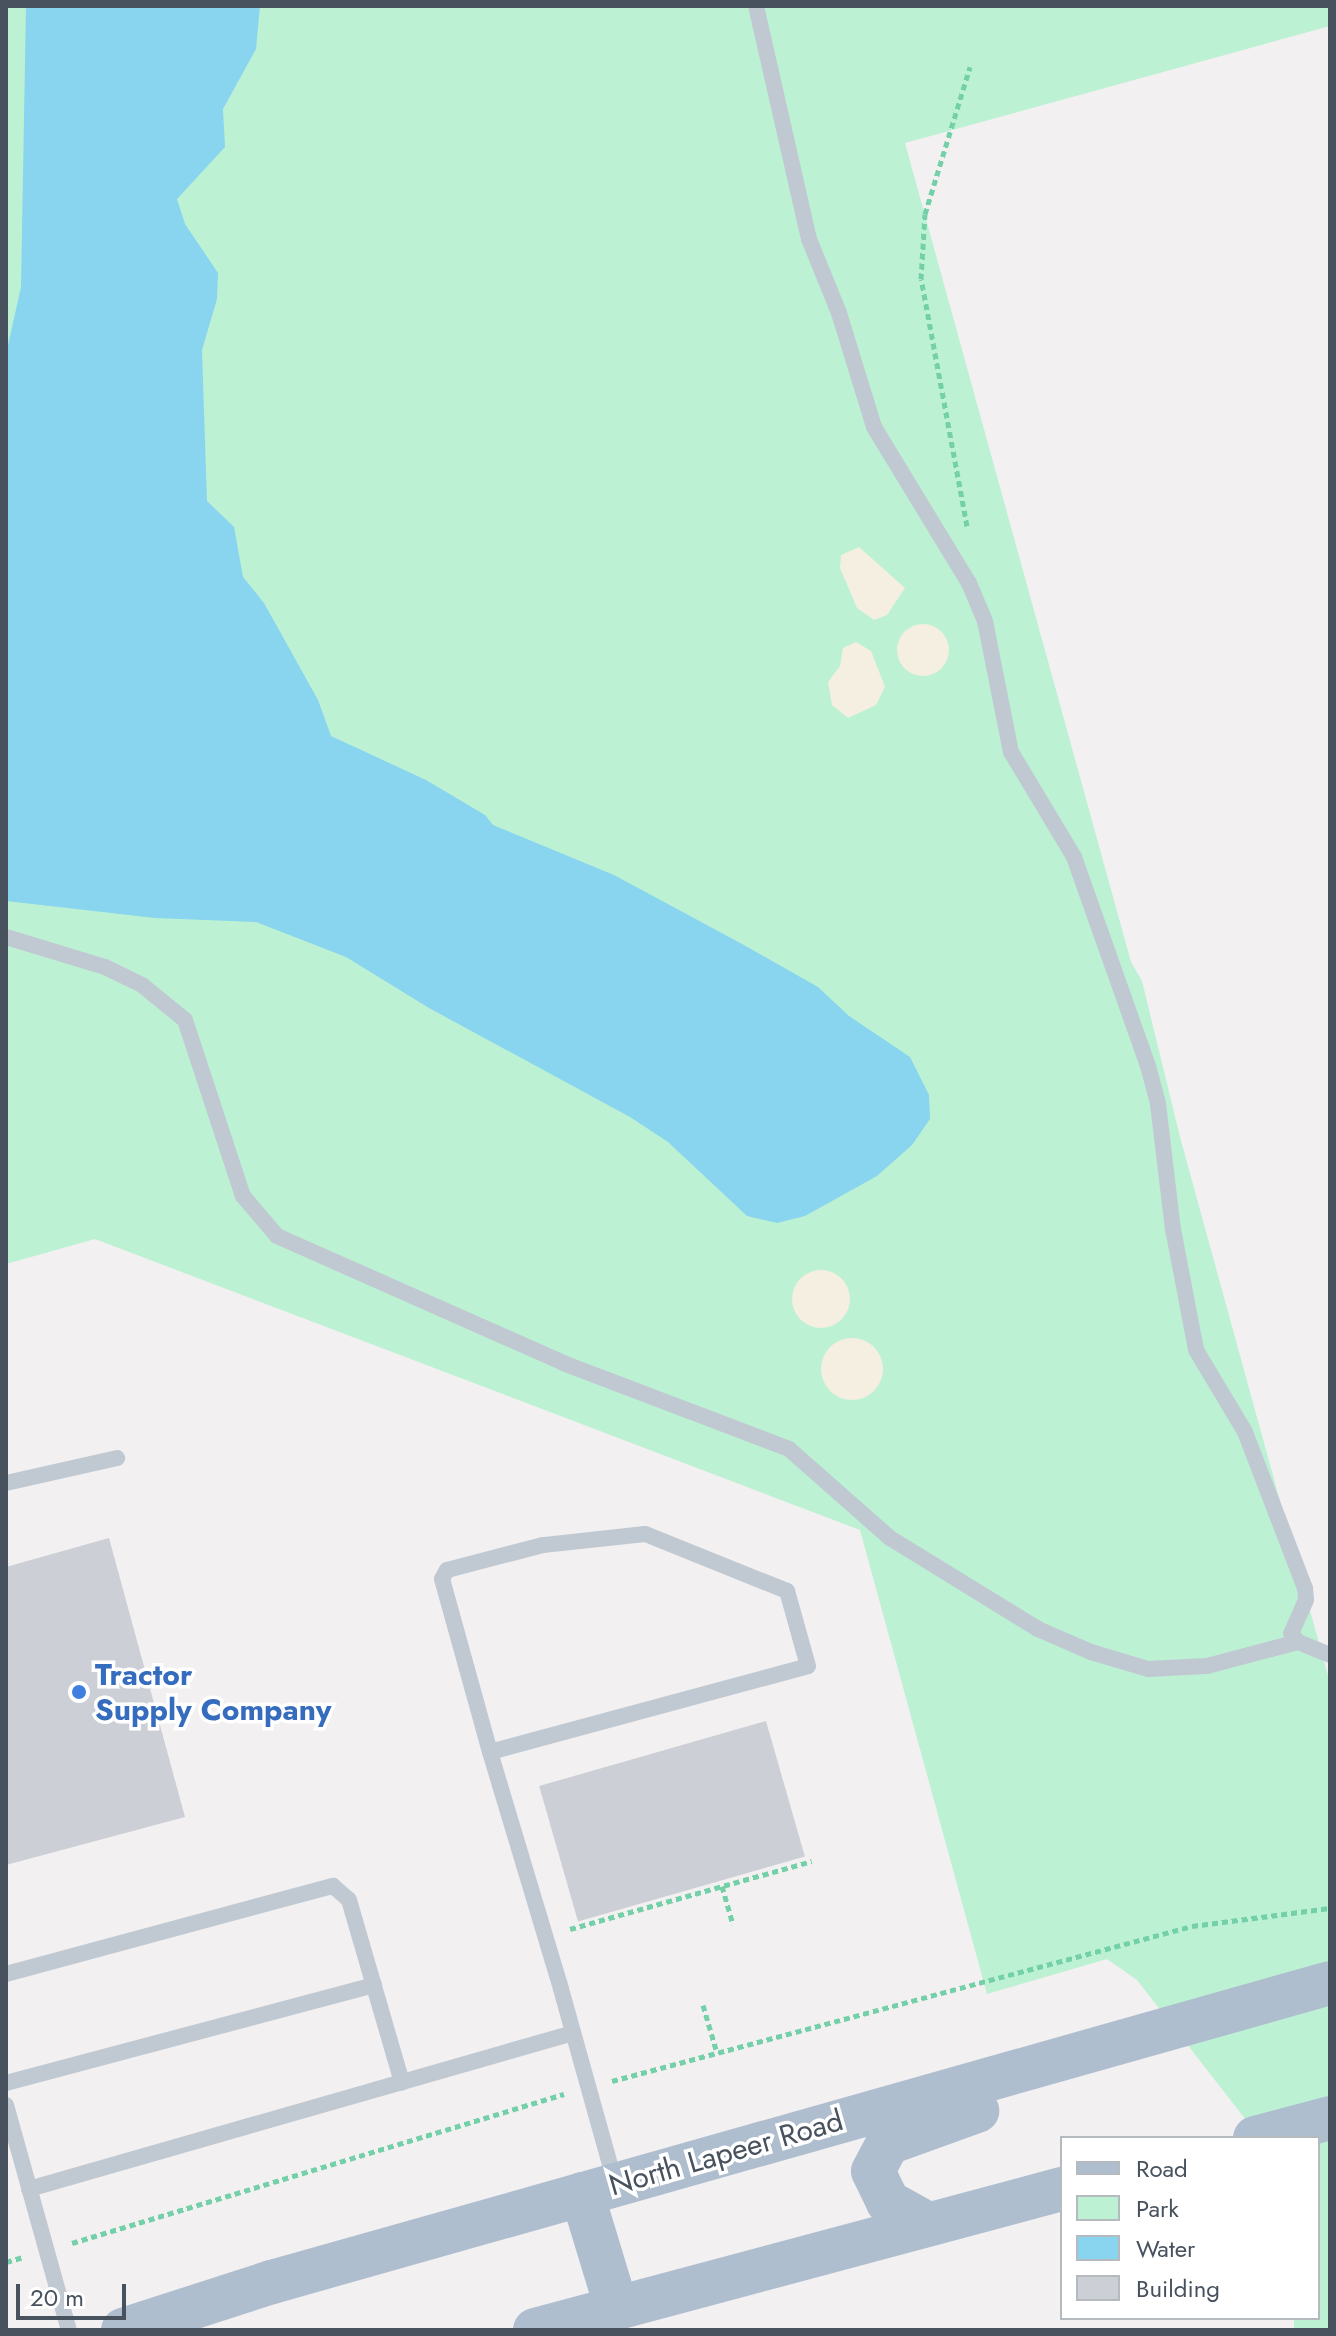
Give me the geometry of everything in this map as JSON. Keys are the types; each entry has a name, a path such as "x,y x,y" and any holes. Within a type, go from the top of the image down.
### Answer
{"main road":[{"name":"North Lapeer Road","path":"123,2330 598,2189 1330,1983"},
{"path":"928,2224 888,2202 873,2171 888,2143 951,2118 1330,2013"},
{"path":"1262,2136 1330,2118"},
{"path":"598,2189 617,2309"},
{"path":"535,2330 1060,2190"}],"lane":[{"path":"756,6 809,239 839,313 874,427 969,583 987,631 1011,752 1074,857 1148,1066 1160,1116 1173,1229 1196,1350 1245,1432 1305,1588 1306,1600 1291,1633 1298,1642 1330,1655"},
{"path":"6,937 105,967 142,985 185,1020 243,1196 277,1236 563,1363 789,1449 890,1538 1038,1629 1091,1652 1148,1669 1207,1666 1298,1642"},
{"path":"6,1483 117,1458"},
{"path":"490,1752 808,1666 787,1591 645,1534 543,1545 447,1570 442,1579 490,1752 588,2087 598,2189"},
{"path":"6,1974 333,1886 349,1900 402,2082"},
{"path":"6,2083 374,1985"},
{"path":"29,2189 573,2033"},
{"path":"6,2105 69,2330"}],"path":[{"path":"969,583 966,519 921,279 925,214 970,67"},
{"path":"569,1929 812,1861"},
{"path":"722,1886 733,1924"},
{"path":"6,2262 588,2087 1192,1926 1330,1908"},
{"path":"703,2005 717,2053"}],"green space":[{"path":"6,6 1330,6 1330,26 905,143 1131,962 1142,981 1180,1137 1330,1683 1330,2330 1294,2330 1294,2320 1320,2320 1320,2136 1258,2136 1137,1980 1107,1959 987,1994 860,1530 95,1239 6,1264"}],"sand":[{"path":"859,547 905,588 887,615 874,620 857,608 840,568 841,555"},
{"path":"923,624 941,632 949,650 941,668 923,676 905,668 897,650 905,632"},
{"path":"856,642 871,651 885,687 876,705 848,718 832,705 828,682 840,666 843,648"},
{"path":"821,1270 842,1278 850,1299 842,1320 821,1328 800,1320 792,1299 800,1278"},
{"path":"852,1338 864,1340 874,1347 881,1357 881,1381 874,1391 864,1398 852,1400 840,1398 830,1391 823,1381 821,1369 823,1357 830,1347 840,1340"}],"water":[{"path":"26,6 260,6 256,49 223,109 225,147 177,199 185,224 218,273 217,299 202,350 207,501 234,527 243,577 264,603 318,700 331,736 426,780 485,815 493,825 614,875 742,944 818,987 849,1016 910,1057 929,1095 930,1119 912,1145 877,1176 805,1216 777,1223 747,1216 668,1142 630,1117 429,1008 346,957 256,922 155,918 6,901 6,354 21,287"}],"building":[{"name":"Tractor Supply Company","path":"109,1538 185,1817 6,1865 6,1567"},
{"path":"766,1721 805,1857 578,1922 539,1786"}],"place":[{"name":"Tractor Supply Company","path":"79,1692"}]}
